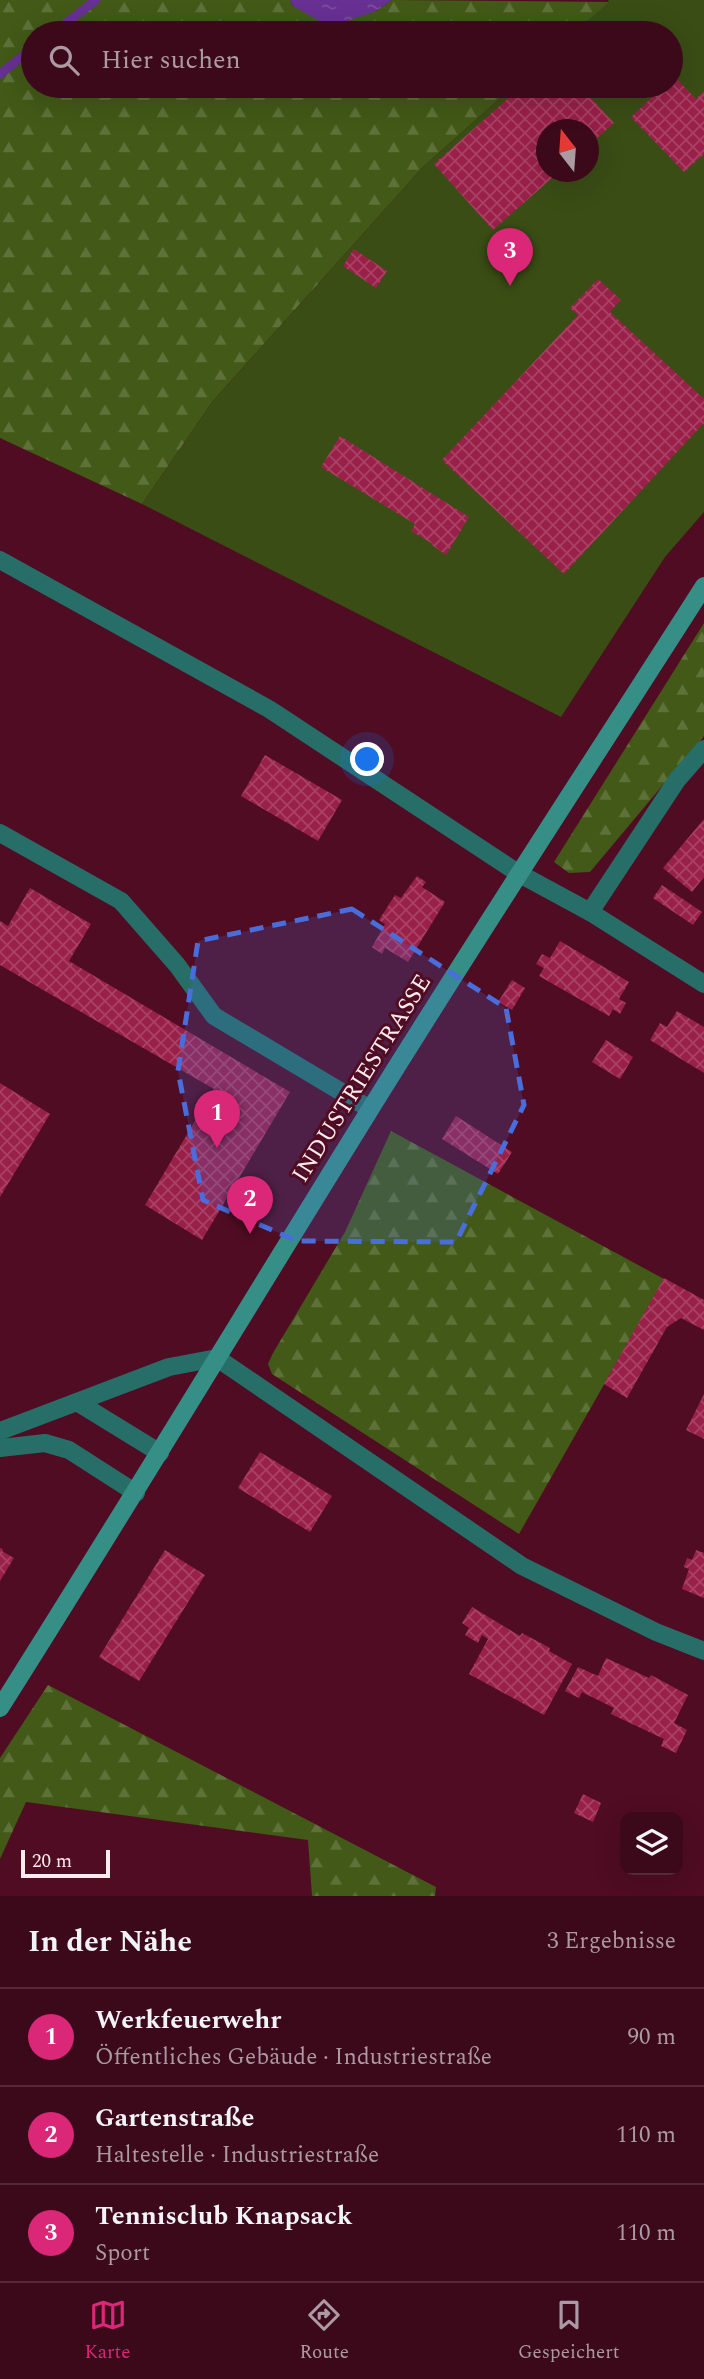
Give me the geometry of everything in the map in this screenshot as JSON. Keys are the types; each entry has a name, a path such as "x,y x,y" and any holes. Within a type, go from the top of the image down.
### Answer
{"main road":[{"name":"INDUSTRIESTRASSE","path":"0,1708 136,1493 370,1109 518,873 704,586"}],"street":[{"path":"0,560 269,709 518,873 590,912 704,984"},
{"path":"590,912 677,780 704,749"},
{"path":"0,833 121,901 177,965 214,1016 370,1109"},
{"path":"0,1432 169,1367 217,1358 522,1566 656,1632 704,1651"},
{"path":"77,1402 160,1454"},
{"path":"0,1448 44,1443 69,1450 136,1493"}],"highlighted area":[{"path":"352,909 506,1008 524,1105 456,1242 297,1241 203,1200 178,1071 198,941"}],"green space":[{"path":"0,0 290,0 293,6 376,11 392,0 610,2 588,21 21,21 21,98 501,98 423,167 213,401 142,504 0,438"},
{"path":"608,0 704,0 704,512 665,557 561,717 142,504 213,401 423,167 501,98 683,98 683,21 588,21 609,2"},
{"path":"704,623 704,736 590,872 569,873 554,862"},
{"path":"391,1131 664,1279 519,1534 272,1374 268,1364 345,1232"},
{"path":"48,1685 436,1887 435,1896 312,1896 308,1840 26,1802 0,1859 0,1758"}],"water":[{"path":"290,0 392,0 376,11 347,21 319,21 293,6"}],"building":[{"path":"683,85 696,99 704,91 704,154 684,172 631,117 651,98 683,98"},
{"path":"508,98 591,98 614,123 599,136 599,119 536,119 536,182 548,182 493,230 434,164"},
{"path":"354,249 387,271 376,288 343,266"},
{"path":"598,279 621,300 610,312 704,399 704,423 564,574 442,460 578,315 570,308"},
{"path":"340,436 469,517 446,555 411,531 415,524 321,467"},
{"path":"265,755 342,800 318,841 241,796"},
{"path":"704,819 704,877 692,892 663,868"},
{"path":"417,876 426,882 422,887 445,902 408,962 385,948 382,954 372,947 385,924 379,920 395,895 401,898"},
{"path":"662,885 702,912 693,925 653,898"},
{"path":"30,888 91,924 69,961 290,1092 202,1240 145,1205 214,1089 0,965 0,921 8,926"},
{"path":"560,941 629,982 619,999 626,1003 620,1014 613,1009 609,1016 539,976 544,968 536,964 542,954 550,958"},
{"path":"512,980 525,988 512,1010 498,1002"},
{"path":"677,1011 704,1027 704,1073 650,1040 660,1023 667,1027"},
{"path":"606,1040 633,1057 620,1079 592,1062"},
{"path":"0,1083 50,1114 0,1197"},
{"path":"456,1116 512,1152 498,1174 442,1139"},
{"path":"664,1278 704,1300 704,1330 681,1318 667,1327 627,1398 604,1384"},
{"path":"704,1394 704,1439 686,1430"},
{"path":"260,1452 332,1496 310,1532 238,1488"},
{"path":"0,1548 14,1558 0,1581"},
{"path":"165,1550 205,1575 139,1681 99,1657"},
{"path":"696,1550 704,1553 704,1598 682,1589 689,1569 684,1567 687,1558 692,1560"},
{"path":"472,1607 520,1636 522,1633 550,1648 549,1651 572,1664 544,1715 469,1674 488,1639 482,1635 478,1643 465,1635 469,1628 462,1623"},
{"path":"606,1658 649,1678 651,1675 688,1695 674,1723 687,1730 676,1753 661,1746 664,1739 611,1714 614,1708 582,1692 579,1698 565,1691 578,1667 598,1676"},
{"path":"583,1794 601,1803 593,1822 574,1813"}],"waterway":[{"path":"69,21 96,0"},
{"path":"0,74 21,57"}],"place":[{"name":"Tennisclub Knapsack","path":"510,286"},
{"name":"Werkfeuerwehr","path":"217,1148"},
{"name":"Gartenstraße","path":"250,1234"}]}
